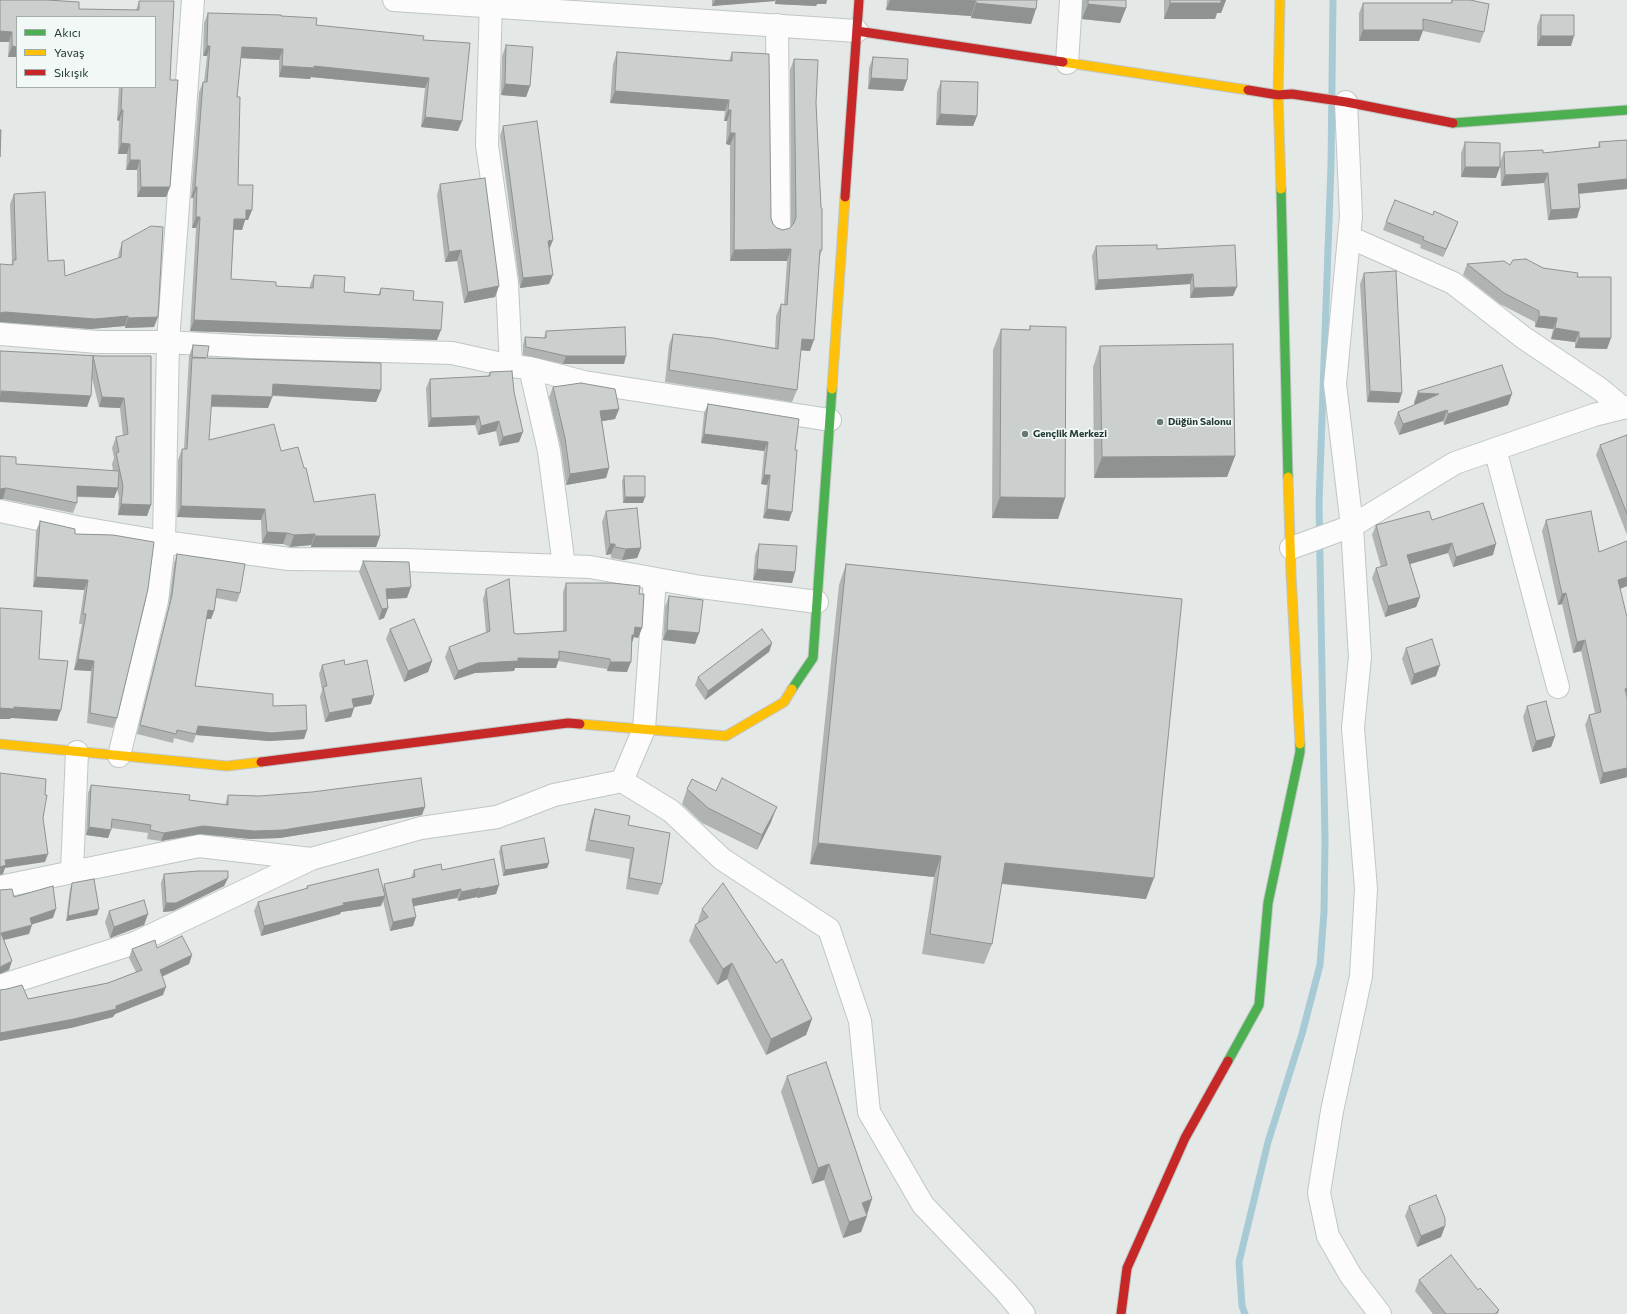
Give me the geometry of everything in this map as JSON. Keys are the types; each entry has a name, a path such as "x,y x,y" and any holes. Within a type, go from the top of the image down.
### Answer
{"street":[{"path":"119,756 158,600 164,542 168,342 193,0"},
{"path":"394,0 678,9 777,25 857,31 1278,95 1292,94 1346,102 1448,123 1627,110"},
{"path":"0,744 227,766 568,723 726,736 784,702 813,658 859,0"},
{"path":"1066,63 1071,0"},
{"path":"1121,1314 1127,1268 1178,1152 1259,1005 1268,903 1300,752 1299,545 1278,95 1280,0"},
{"path":"491,3 487,145 520,367 549,451 564,566"},
{"path":"777,25 780,229"},
{"path":"1346,102 1351,216 1335,384 1346,528 1360,657 1353,728 1366,889 1361,976 1332,1111 1319,1193 1328,1236 1351,1276 1380,1314"},
{"path":"1349,237 1453,283 1524,338 1600,389 1625,408"},
{"path":"0,334 97,342 168,342 251,347 452,353 584,382 830,420"},
{"path":"1299,545 1346,528 1455,463 1594,415 1625,408"},
{"path":"1495,449 1558,687"},
{"path":"0,511 76,527 164,542 289,559 413,560 590,567 701,587 817,602"},
{"path":"622,781 644,729 655,579"},
{"path":"72,872 78,752"},
{"path":"0,986 135,943 311,859 421,828 497,817 554,795 622,781 671,811 722,859 829,929 860,1021 869,1112 923,1205 1005,1291 1024,1314"},
{"path":"0,887 199,846 311,859"}],"building":[{"path":"0,0 79,2 79,9 139,10 139,1 174,1 170,80 178,80 170,187 141,187 140,160 130,160 130,144 121,143 123,110 121,110 122,88 156,88 156,16 16,16 16,47 12,46 12,32 0,31"},
{"path":"960,0 1037,0 1036,9"},
{"path":"1088,0 1126,0 1126,8 1088,4"},
{"path":"1170,0 1221,0 1221,3 1170,3"},
{"path":"1452,0 1470,0 1489,4 1484,32 1423,19 1423,30 1363,30 1363,3 1452,3"},
{"path":"208,13 281,15 317,18 316,25 424,36 423,40 470,43 462,121 425,117 429,78 314,66 314,68 282,66 283,49 242,47 237,97 240,97 238,185 253,185 252,210 246,210 246,219 234,219 231,279 276,282 276,286 313,288 314,275 345,277 344,292 380,295 381,288 414,291 413,300 443,302 441,330 194,320 200,217 196,217 197,187 195,187 203,82 207,82 210,46 207,46"},
{"path":"1541,15 1574,15 1574,36 1541,36"},
{"path":"506,45 533,47 530,86 505,84"},
{"path":"617,52 732,61 732,52 769,54 771,218 773,224 777,228 783,230 790,228 796,217 794,59 818,60 816,103 822,208 822,250 820,250 814,340 802,339 797,390 669,370 673,334 713,338 778,349 781,304 787,305 791,249 734,250 735,133 730,133 731,110 728,110 729,100 615,91"},
{"path":"873,57 908,59 907,80 871,78"},
{"path":"941,81 978,82 977,116 940,114"},
{"path":"537,121 553,240 548,241 553,275 523,278 503,126"},
{"path":"0,130 1,130 0,157"},
{"path":"1627,140 1627,179 1578,184 1580,208 1551,210 1548,173 1505,175 1504,152 1543,150 1543,153 1600,147 1599,142"},
{"path":"1465,142 1500,143 1500,167 1465,167"},
{"path":"485,178 499,286 468,292 461,250 449,252 440,184"},
{"path":"45,192 48,261 64,260 65,276 121,257 122,242 151,226 163,227 158,317 128,318 128,316 95,319 5,312 0,313 0,264 13,265 13,260 16,260 14,194"},
{"path":"1395,200 1433,215 1434,211 1458,222 1446,249 1423,240 1424,237 1386,222"},
{"path":"1157,245 1157,249 1235,245 1237,287 1194,288 1193,274 1098,280 1096,246"},
{"path":"1526,259 1543,268 1578,273 1577,277 1611,277 1611,338 1579,338 1579,332 1555,328 1557,318 1539,316 1539,311 1504,293 1467,264 1504,261 1510,265 1513,260"},
{"path":"1396,271 1402,393 1370,391 1364,273"},
{"name":"Gençlik Merkezi","path":"1030,326 1066,327 1065,498 1000,497 1001,329 1030,330"},
{"path":"625,327 626,356 566,356 526,347 525,337 546,338 546,331"},
{"name":"Düğün Salonu","path":"1233,344 1235,456 1102,457 1100,346"},
{"path":"193,345 209,346 207,358 381,363 381,390 273,384 272,397 212,395 209,440 274,424 281,451 298,447 304,468 306,468 314,502 375,494 380,536 315,536 315,534 294,535 287,533 267,532 265,509 181,506 182,449 187,449 192,358 206,358 192,357"},
{"path":"0,351 100,356 151,356 151,505 121,504 123,486 116,453 119,452 116,437 128,434 124,398 102,397 93,356 91,396 1,391 0,396"},
{"path":"1502,365 1512,394 1448,414 1447,410 1403,424 1398,412 1439,394 1418,393 1418,391"},
{"path":"512,371 514,392 523,432 503,437 499,421 481,426 479,416 431,418 430,379 490,376 490,372"},
{"path":"581,383 615,389 619,409 600,411 609,468 570,474 565,438 553,387"},
{"path":"708,404 799,419 795,450 797,450 792,512 767,509 770,475 764,475 768,442 704,434"},
{"path":"1627,435 1627,514 1600,445"},
{"path":"0,456 16,457 16,464 119,471 118,488 77,486 77,503 6,488 0,489"},
{"path":"624,476 645,476 645,497 625,497"},
{"path":"1483,503 1496,544 1456,557 1452,543 1407,555 1420,597 1388,606 1376,568 1387,565 1376,525 1429,511 1432,520"},
{"path":"637,508 641,548 626,549 615,547 615,544 610,544 606,511"},
{"path":"1591,511 1599,552 1627,541 1627,577 1618,580 1627,617 1627,688 1625,689 1627,698 1627,768 1603,773 1589,715 1601,712 1585,640 1577,642 1566,593 1562,594 1546,520"},
{"path":"40,521 75,529 75,534 113,535 154,542 148,589 117,718 90,713 94,661 78,659 86,614 83,614 88,580 36,577"},
{"path":"759,544 797,546 795,572 757,569"},
{"path":"177,554 245,564 240,593 217,589 214,611 208,610 195,686 273,694 273,706 306,705 307,730 272,733 198,726 196,734 177,730 176,734 140,725 172,595"},
{"path":"363,561 409,562 411,587 386,589 388,608 382,609"},
{"path":"846,564 1182,599 1154,878 1005,863 992,944 930,934 941,856 818,843"},
{"path":"509,579 514,633 517,634 566,631 566,583 612,583 640,586 639,594 644,594 642,628 635,627 634,635 632,635 631,662 610,662 610,659 559,651 559,659 518,658 518,661 478,663 458,671 449,647 490,631 486,589"},
{"path":"669,596 703,600 699,633 667,630"},
{"path":"0,608 42,611 39,659 68,661 61,710 14,707 14,709 0,708"},
{"path":"414,619 432,661 408,671 390,629"},
{"path":"762,629 772,643 708,691 698,677"},
{"path":"1432,639 1440,665 1414,674 1406,648"},
{"path":"344,660 345,665 367,660 374,695 352,699 354,708 329,713 323,687 327,686 322,665"},
{"path":"1546,701 1555,736 1536,741 1527,706"},
{"path":"0,773 46,779 45,795 47,795 43,818 48,854 5,860 6,865 0,867"},
{"path":"421,778 425,807 283,830 254,831 203,826 164,833 150,830 151,825 112,819 111,830 89,827 91,785 190,795 189,800 228,805 228,795 259,796 312,792"},
{"path":"722,778 777,807 762,835 708,808 687,789 692,779 716,791"},
{"path":"595,809 630,816 628,825 670,833 662,884 629,878 634,848 589,840"},
{"path":"544,838 549,863 505,870 501,846"},
{"path":"494,859 499,885 461,892 461,889 412,899 416,917 393,922 384,884 415,877 414,870 441,864 442,870"},
{"path":"378,869 385,896 343,903 344,905 264,926 258,902 308,888 307,886"},
{"path":"198,871 228,871 228,878 176,903 166,903 164,874"},
{"path":"94,879 99,909 68,916 72,883"},
{"path":"723,883 776,963 782,959 812,1019 771,1039 732,963 723,969 695,925 708,917 702,909"},
{"path":"53,886 56,909 30,918 32,925 1,933 12,961 0,967 0,890 12,889 14,897"},
{"path":"144,900 148,914 114,927 109,911"},
{"path":"182,936 192,955 160,970 166,987 116,1006 116,1009 74,1019 0,1033 0,990 22,985 28,999 108,983 142,970 132,949 155,940 157,948"},
{"path":"826,1062 872,1199 862,1203 867,1216 849,1222 829,1164 818,1168 787,1076"},
{"path":"1436,1195 1445,1218 1445,1226 1421,1236 1409,1206"},
{"path":"1451,1255 1478,1290 1480,1288 1499,1310 1495,1314 1446,1314 1419,1280"}],"waterway":[{"path":"1245,1314 1242,1306 1239,1262 1268,1142 1302,1034 1320,965 1324,912 1325,840 1319,503 1331,165 1333,0"}],"traffic: fast":[{"path":"1453,123 1627,110"},
{"path":"1281,189 1288,477"},
{"path":"792,689 813,658 832,389"},
{"path":"1228,1061 1259,1005 1268,903 1300,752 1300,744"}],"traffic: slow":[{"path":"1280,0 1278,95 1281,189"},
{"path":"1063,62 1248,90"},
{"path":"832,389 845,197"},
{"path":"1288,477 1291,574 1300,744"},
{"path":"580,724 726,736 784,702 792,689"},
{"path":"0,744 227,766 261,762"}],"traffic: jam":[{"path":"845,197 859,0"},
{"path":"857,31 1063,62"},
{"path":"1248,90 1278,95 1292,94 1346,102 1453,123"},
{"path":"261,762 568,723 580,724"},
{"path":"1121,1314 1127,1268 1185,1138 1228,1061"}],"place":[{"name":"Düğün Salonu","path":"1160,422"},
{"name":"Gençlik Merkezi","path":"1025,434"}]}
